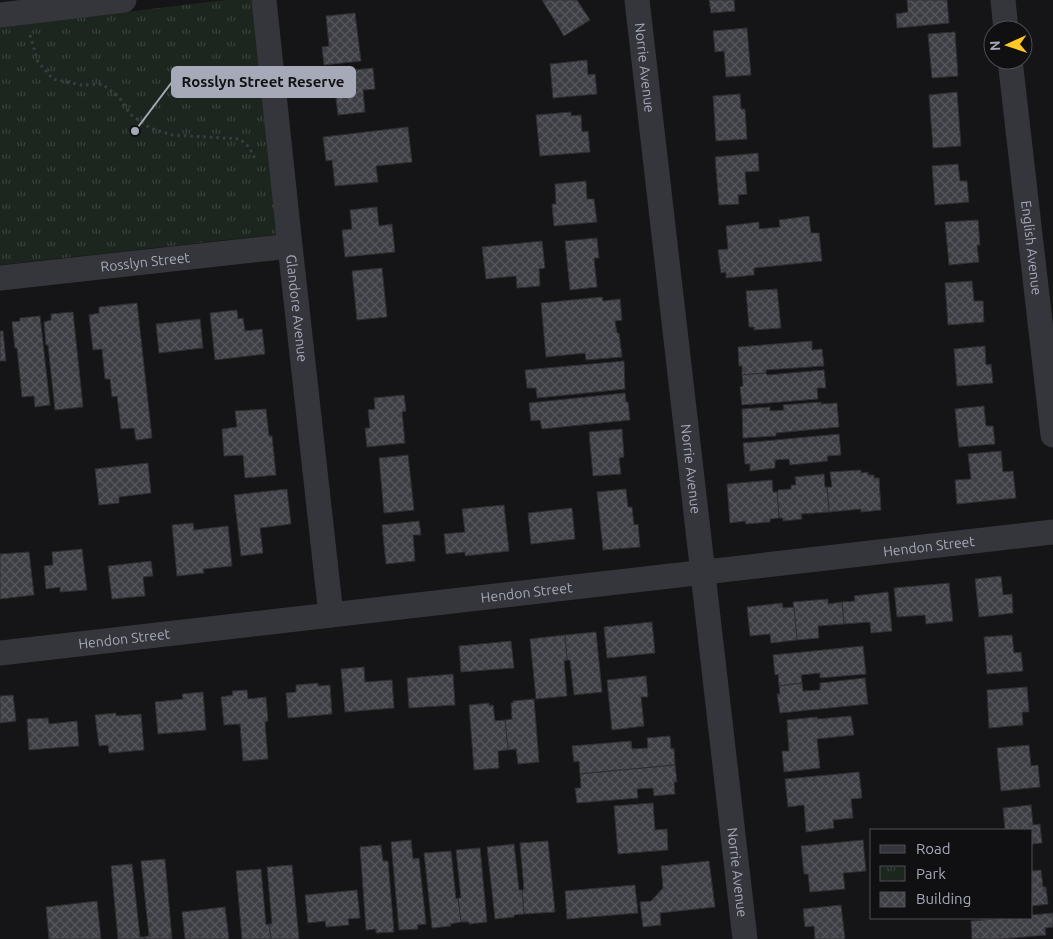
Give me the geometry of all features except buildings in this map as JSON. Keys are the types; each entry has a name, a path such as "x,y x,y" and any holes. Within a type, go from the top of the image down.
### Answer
{"street":[{"path":"10,10 124,0"},
{"name":"Glandore Avenue","path":"264,0 331,615"},
{"name":"Norrie Avenue","path":"637,0 745,939"},
{"path":"1003,0 1005,20"},
{"name":"English Avenue","path":"1011,70 1053,436"},
{"name":"Rosslyn Street","path":"0,278 290,246"},
{"name":"Hendon Street","path":"0,654 1053,532"}],"path":[{"path":"10,10 31,42 38,62 53,79 81,85 102,84 119,97 130,114 150,128 172,136 240,139 249,147 255,158 256,167"}],"green space":[{"path":"225,0 257,0 280,234 0,265 0,27"}],"place":[{"name":"Rosslyn Street Reserve","path":"135,131"}]}
